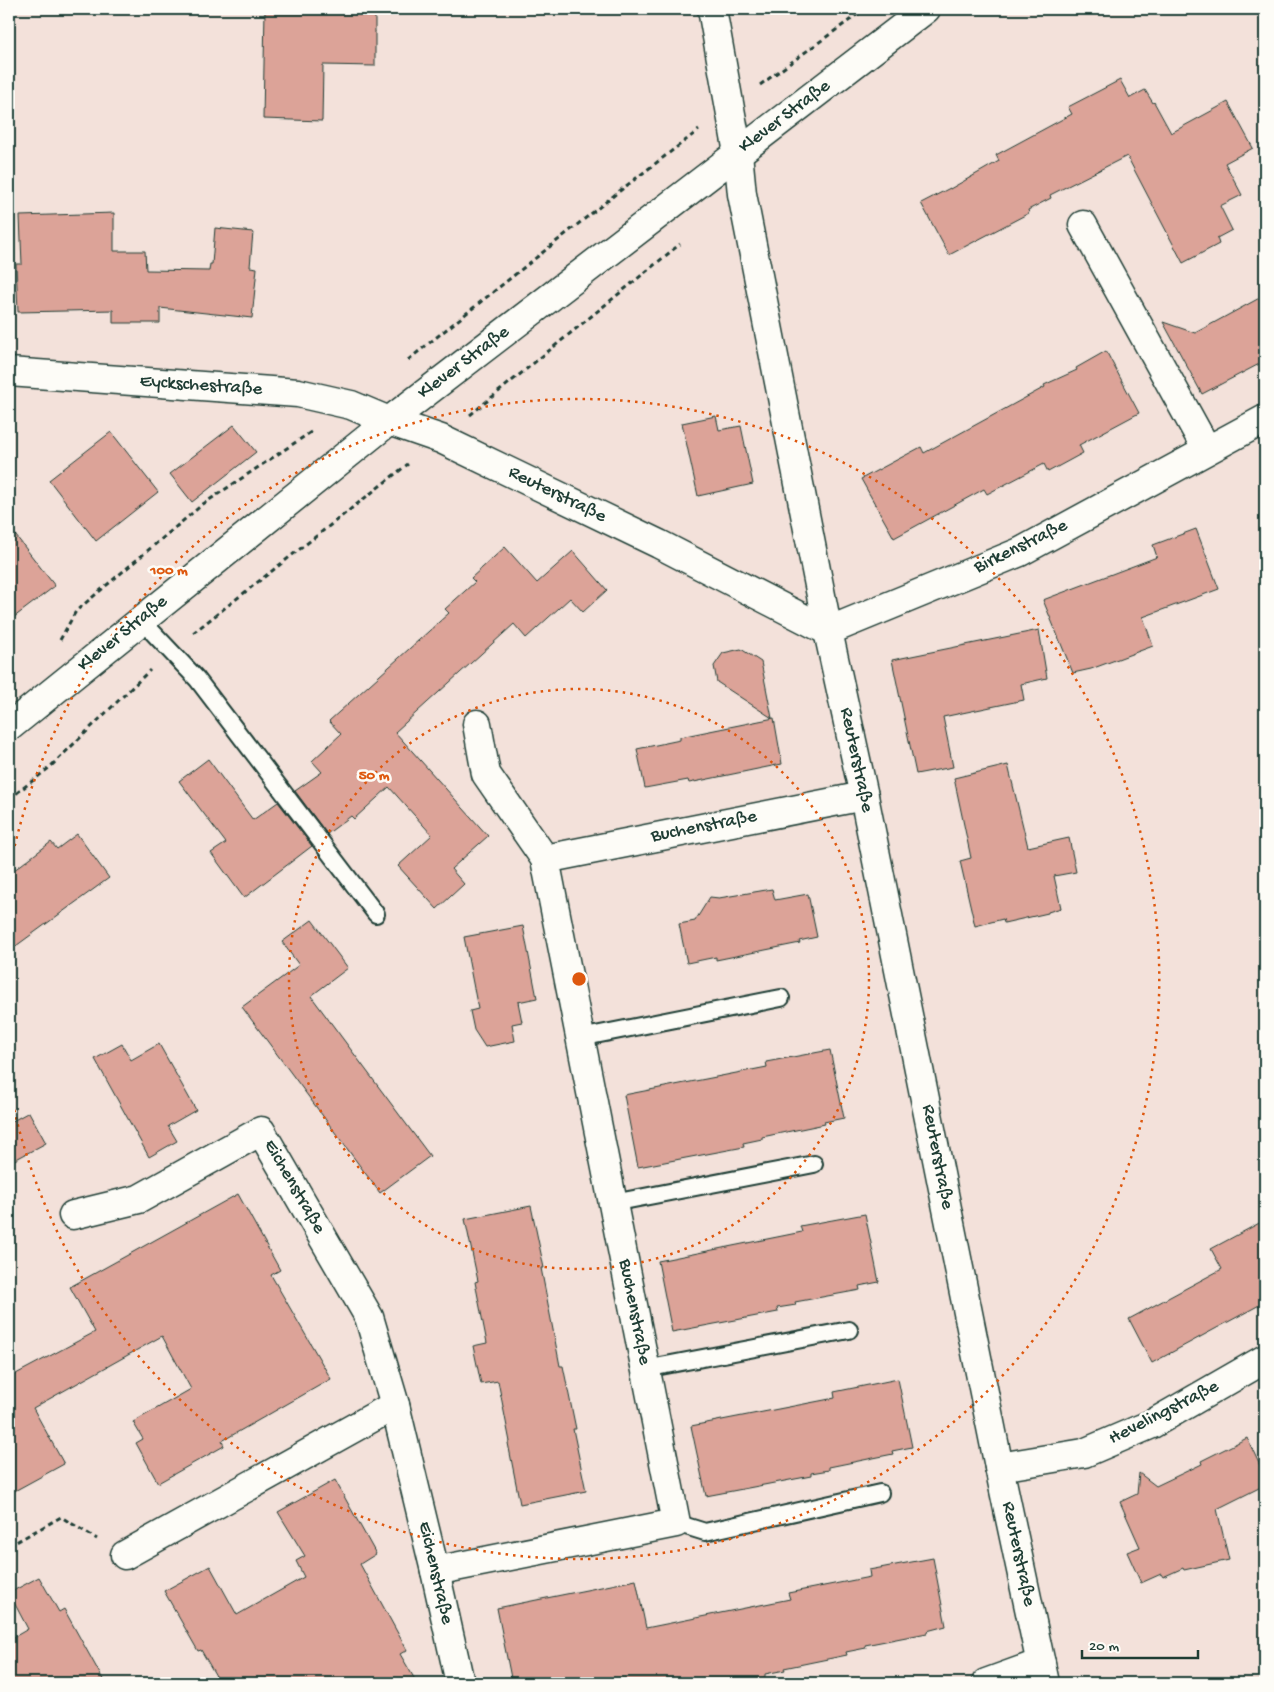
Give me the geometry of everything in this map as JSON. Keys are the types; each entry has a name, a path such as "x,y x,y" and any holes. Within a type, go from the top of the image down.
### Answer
{"street":[{"path":"712,9 730,106"},
{"name":"Klever Straße","path":"9,727 389,421 926,9"},
{"name":"Reuterstraße","path":"730,106 738,153 742,194 828,630 864,796 999,1467 1043,1673"},
{"path":"1084,225 1207,450"},
{"name":"Eyckschestraße","path":"9,372 298,393 352,405 389,421"},
{"name":"Birkenstraße","path":"828,630 1020,552 1265,419"},
{"name":"Reuterstraße","path":"389,421 441,439 658,544 828,630"},
{"name":"Buchenstraße","path":"477,724 486,774 545,859 676,1524"},
{"name":"Buchenstraße","path":"545,859 864,796"},
{"name":"Eichenstraße","path":"73,1215 139,1199 261,1131 370,1317 395,1405 460,1683"},
{"name":"Hevelingstraße","path":"999,1467 1084,1453 1152,1424 1265,1359"},
{"path":"126,1555 395,1405"},
{"path":"435,1571 676,1524"},
{"path":"986,1683 1043,1673"}],"lane":[{"path":"141,620 203,687 376,914"},
{"path":"580,1038 781,998"},
{"path":"613,1203 814,1164"},
{"path":"645,1369 849,1330"},
{"path":"676,1524 705,1532 880,1493"}],"path":[{"path":"730,106 865,9"},
{"path":"9,799 50,768 170,651 441,439 688,238"},
{"path":"9,1546 60,1517 126,1555"}],"building":[{"path":"265,9 375,9 375,66 323,65 322,121 263,119"},
{"path":"1120,80 1130,98 1145,90 1171,133 1228,102 1253,148 1225,163 1242,195 1220,206 1232,230 1217,238 1219,244 1183,263 1127,156 1050,195 1051,198 1028,210 1029,213 949,255 921,203 999,161 996,155 1072,114 1068,107"},
{"path":"114,213 114,251 145,251 146,270 209,271 210,264 212,264 215,228 253,232 250,267 257,268 252,318 160,308 160,323 113,323 113,310 18,312 16,264 22,264 20,216"},
{"path":"1265,295 1265,361 1202,394 1163,322 1195,333"},
{"path":"1106,351 1139,413 1079,445 1083,453 1048,472 1044,464 987,494 984,489 894,538 861,479 921,447 924,453 1045,387 1044,385 1077,370 1076,368"},
{"path":"716,416 719,430 741,426 753,484 698,496 682,423"},
{"path":"234,425 256,452 192,502 170,474"},
{"path":"111,432 158,492 96,541 49,480"},
{"path":"9,527 55,586 9,621"},
{"path":"1196,529 1219,589 1143,617 1153,646 1091,669 1073,673 1043,600 1157,557 1153,545"},
{"path":"505,547 537,583 573,551 607,590 583,612 570,598 526,638 514,624 395,732 488,836 451,869 464,884 437,909 398,866 432,835 389,787 354,819 351,816 327,834 295,791 322,772 312,761 341,734 329,721 449,613 445,609 475,582 471,578"},
{"path":"1039,630 1047,678 1021,684 1024,700 943,717 953,767 916,774 892,660"},
{"path":"741,649 761,662 772,718 717,682 714,666 723,653"},
{"path":"774,718 782,764 689,783 688,780 645,788 637,749 680,740 680,737"},
{"path":"208,759 253,820 278,802 312,846 244,898 211,853 226,843 179,781"},
{"path":"1008,765 1028,847 1069,838 1076,872 1054,876 1061,908 1048,913 1004,923 1003,919 975,926 960,861 971,858 954,778"},
{"path":"77,834 109,878 9,951 9,874 51,842 57,849"},
{"path":"772,889 775,900 808,894 817,937 799,941 800,943 716,960 716,957 687,963 679,924 695,921 710,897 719,898"},
{"path":"312,920 348,968 311,996 430,1156 380,1193 242,1007 299,965 282,942"},
{"path":"523,926 537,998 518,1002 522,1022 512,1024 515,1041 485,1047 474,1030 470,1011 478,1009 464,937"},
{"path":"122,1044 131,1060 159,1044 196,1110 168,1126 177,1141 149,1157 95,1059"},
{"path":"830,1050 844,1118 824,1122 825,1124 762,1137 762,1139 743,1143 744,1147 638,1167 624,1095 767,1067 766,1062"},
{"path":"29,1112 46,1143 9,1163 9,1123"},
{"path":"238,1194 280,1270 271,1275 331,1379 222,1441 224,1446 158,1483 136,1443 143,1439 133,1422 191,1389 162,1336 33,1408 64,1464 9,1494 9,1366 14,1375 95,1332 70,1287"},
{"path":"531,1206 544,1268 541,1268 560,1366 563,1366 576,1429 573,1429 586,1491 520,1504 498,1381 481,1384 473,1346 487,1343 475,1282 478,1281 465,1219"},
{"path":"865,1214 879,1282 859,1286 860,1290 795,1302 796,1305 777,1308 778,1312 672,1332 658,1261 802,1232 800,1226"},
{"path":"1265,1220 1265,1302 1152,1363 1129,1319 1222,1269 1211,1249"},
{"path":"898,1379 912,1447 892,1451 893,1454 829,1467 829,1470 811,1473 811,1476 706,1496 691,1426 835,1398 834,1392"},
{"path":"1247,1438 1265,1476 1265,1485 1217,1509 1229,1560 1184,1570 1183,1568 1163,1577 1161,1574 1141,1583 1127,1552 1140,1547 1120,1502 1137,1494 1139,1473 1156,1486 1202,1464 1201,1461"},
{"path":"335,1480 376,1554 360,1564 407,1650 400,1654 417,1683 220,1683 201,1650 198,1651 164,1591 210,1566 237,1615 304,1577 296,1561 305,1556 278,1512"},
{"path":"933,1558 946,1626 927,1631 927,1633 865,1645 866,1648 846,1652 847,1655 784,1668 785,1670 765,1674 765,1677 739,1683 512,1683 497,1608 636,1580 646,1628 790,1599 788,1593 870,1577 869,1570"},
{"path":"39,1577 59,1612 64,1609 105,1683 9,1683 9,1640 28,1629 9,1593"}]}
